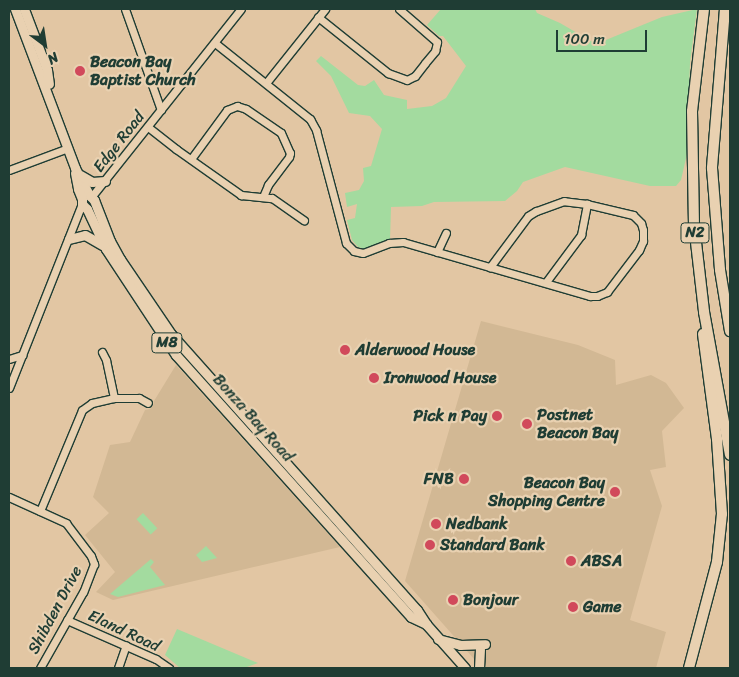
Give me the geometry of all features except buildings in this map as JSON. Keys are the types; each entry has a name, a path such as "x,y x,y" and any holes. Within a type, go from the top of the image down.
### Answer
{"highway":[{"name":"N2","path":"704,9 692,111 692,166 698,268 704,312 730,455"},
{"name":"N2","path":"724,9 712,168 720,270 730,331"},
{"path":"689,668 717,562 722,514 717,439 704,342 704,312"}],"main road":[{"name":"Bonza Bay Road","path":"15,9 68,148 76,171 78,190 120,259 171,334 417,610 426,624 463,668"},
{"name":"Bonza Bay Road","path":"24,9 46,70 52,104"},
{"path":"76,171 92,182 105,181"},
{"name":"Bonza Bay Road","path":"87,202 89,218 106,249 176,355 410,617 426,624"},
{"path":"71,236 85,235 98,241 106,249"},
{"path":"438,638 460,646 482,646 479,668"}],"street":[{"path":"125,9 162,110"},
{"name":"Edge Road","path":"9,388 71,236 87,202 241,9"},
{"path":"266,83 324,9"},
{"path":"318,17 388,73 407,80 415,76 435,51 438,42 400,9"},
{"path":"215,43 306,115 314,126 346,242 356,252 366,252 396,242 546,282 590,296 603,295 611,287 642,246 643,230 636,217 587,204 564,201 532,213 490,267"},
{"path":"191,159 227,110 237,106 246,109 281,133 290,153 268,185 263,197"},
{"path":"148,127 241,195 276,200 304,220"},
{"path":"9,170 68,148"},
{"path":"546,282 581,235 587,204"},
{"path":"437,252 446,233"},
{"path":"102,352 106,360 114,398"},
{"path":"9,359 22,355"},
{"path":"9,497 40,511 80,412 92,403 114,398 139,398 148,403"},
{"name":"Shibden Drive","path":"40,511 66,523 91,556 94,564 91,576 40,668"},
{"name":"Eland Road","path":"67,620 156,660 169,668"},
{"path":"118,668 126,646"}],"shaded area":[{"path":"481,321 578,345 615,360 616,385 651,375 666,383 684,408 662,431 666,467 650,470 662,506 630,620 666,632 656,668 482,668 405,581"},
{"path":"176,365 340,547 113,600 96,592 115,572 85,535 109,513 93,497 110,445 130,442 145,410 153,406 154,401"}],"green space":[{"path":"441,9 535,9 537,13 560,23 596,44 662,17 697,9 690,63 687,154 681,180 676,186 650,186 565,167 523,182 517,191 505,201 434,202 422,206 391,207 390,241 365,249 358,247 352,240 347,220 355,218 357,204 347,207 345,193 359,190 364,181 363,168 371,166 382,129 370,116 349,113 331,76 316,61 321,56 358,85 365,86 374,80 384,95 407,100 407,109 432,106 446,98 466,66 443,36 439,36 427,25"},
{"path":"143,513 157,528 151,534 136,519"},
{"path":"206,546 217,558 202,562 196,555"},
{"path":"151,559 154,562 150,567 165,585 118,597 110,594"},
{"path":"177,629 258,663 244,668 180,668 165,655"}],"place":[{"name":"Beacon Bay Baptist Church","path":"80,71"},
{"name":"Alderwood House","path":"345,350"},
{"name":"Ironwood House","path":"374,378"},
{"name":"Pick n Pay","path":"497,416"},
{"name":"Postnet Beacon Bay","path":"527,424"},
{"name":"FNB","path":"464,479"},
{"name":"Beacon Bay Shopping Centre","path":"615,492"},
{"name":"Nedbank","path":"436,524"},
{"name":"Standard Bank","path":"430,545"},
{"name":"ABSA","path":"571,561"},
{"name":"Bonjour","path":"453,600"},
{"name":"Game","path":"573,607"}]}
